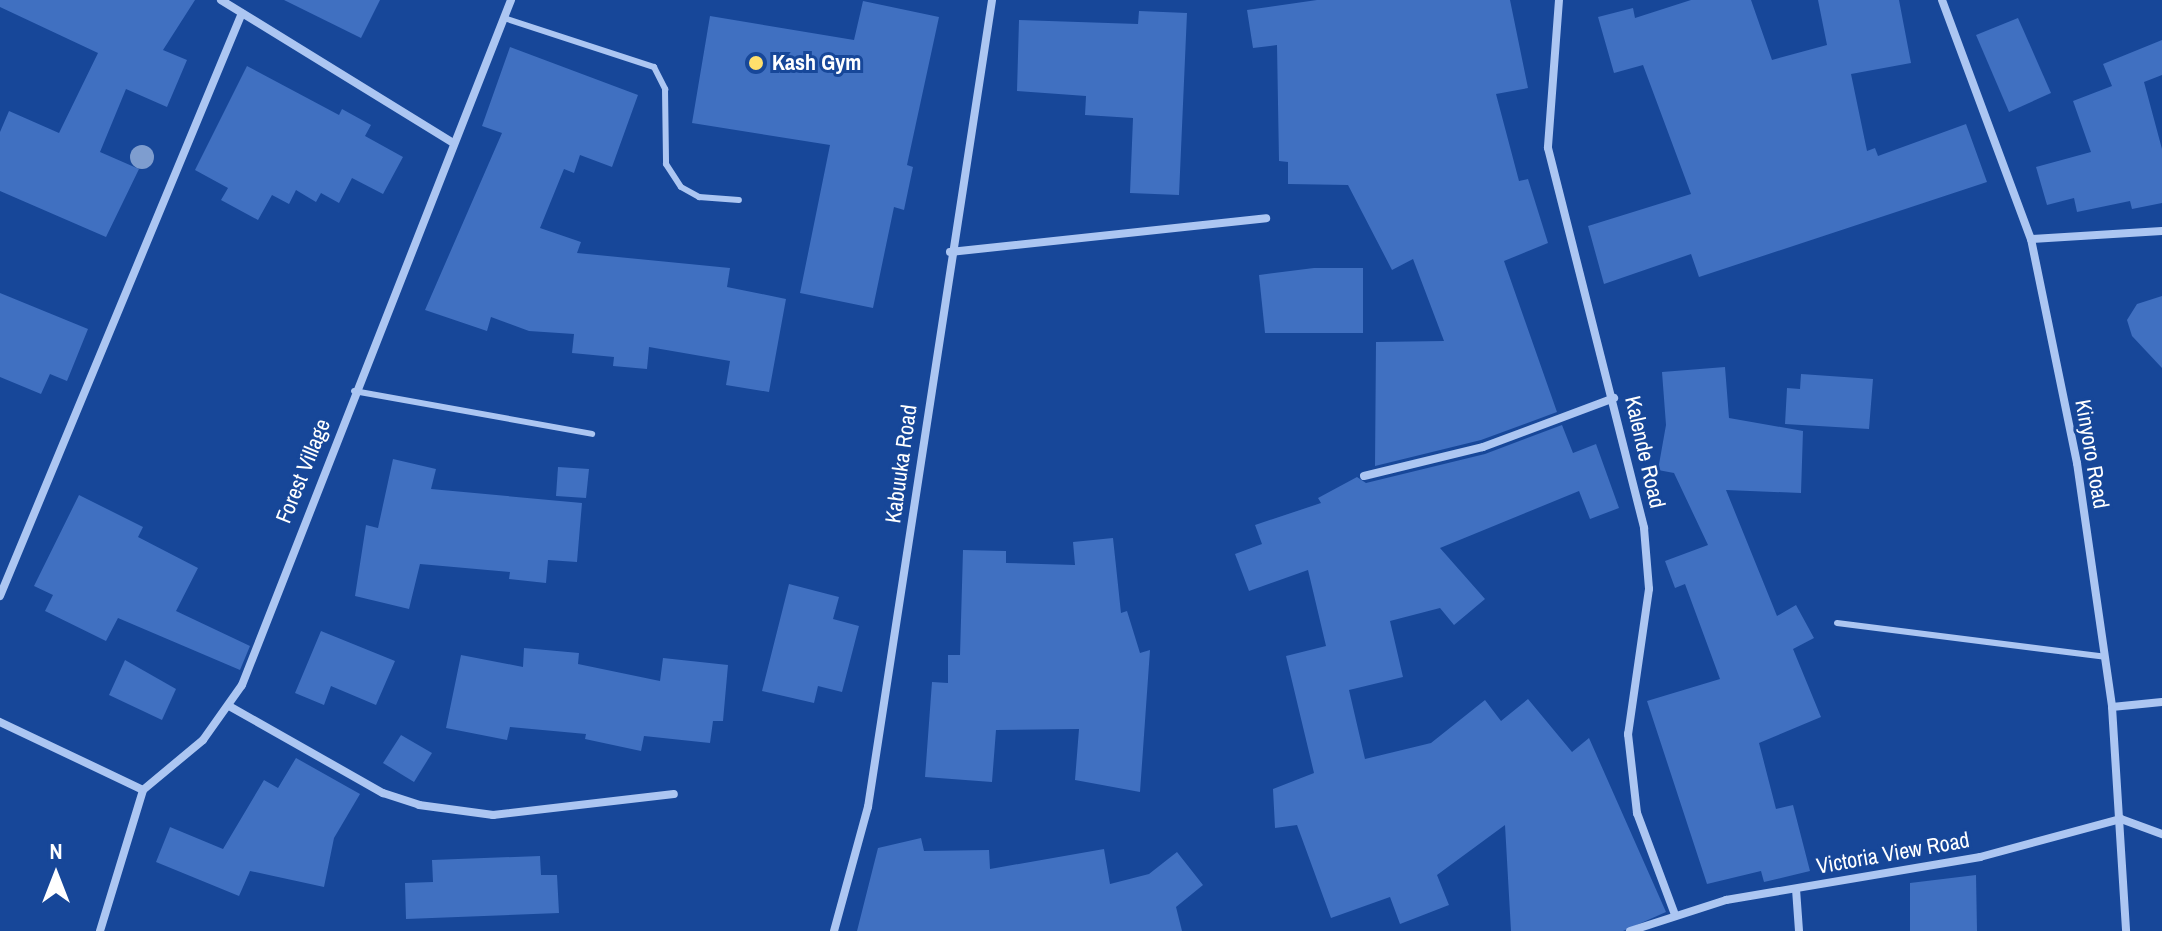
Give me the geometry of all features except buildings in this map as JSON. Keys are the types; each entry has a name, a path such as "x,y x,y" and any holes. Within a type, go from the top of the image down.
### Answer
{"street":[{"path":"221,0 453,143"},
{"name":"Forest Village","path":"143,790 203,740 229,706 511,0"},
{"name":"Kabuuka Road","path":"834,931 868,807 950,252 992,0"},
{"name":"Kalende Road","path":"1559,0 1548,148 1614,398 1648,555 1647,602 1629,711 1637,813 1674,912"},
{"name":"Kinyoro Road","path":"1942,0 2031,239 2077,463 2112,707 2126,931"},
{"path":"0,596 242,13"},
{"path":"950,252 1266,218"},
{"path":"2031,239 2162,231"},
{"path":"1364,476 1493,444 1614,398"},
{"path":"2112,707 2162,702"},
{"path":"229,706 383,793 429,807 493,815 674,794"},
{"path":"0,722 143,790 100,931"},
{"path":"2121,819 2162,834"},
{"name":"Victoria View Road","path":"1630,931 1674,912 1980,857 2121,819"},
{"path":"1796,889 1799,931"}],"lane":[{"path":"504,18 654,67 665,89 666,164 681,187 699,197 739,200"},
{"path":"354,391 592,434"},
{"path":"1837,623 2105,657"}],"place":[{"name":"Kash Gym","path":"756,63"}]}
